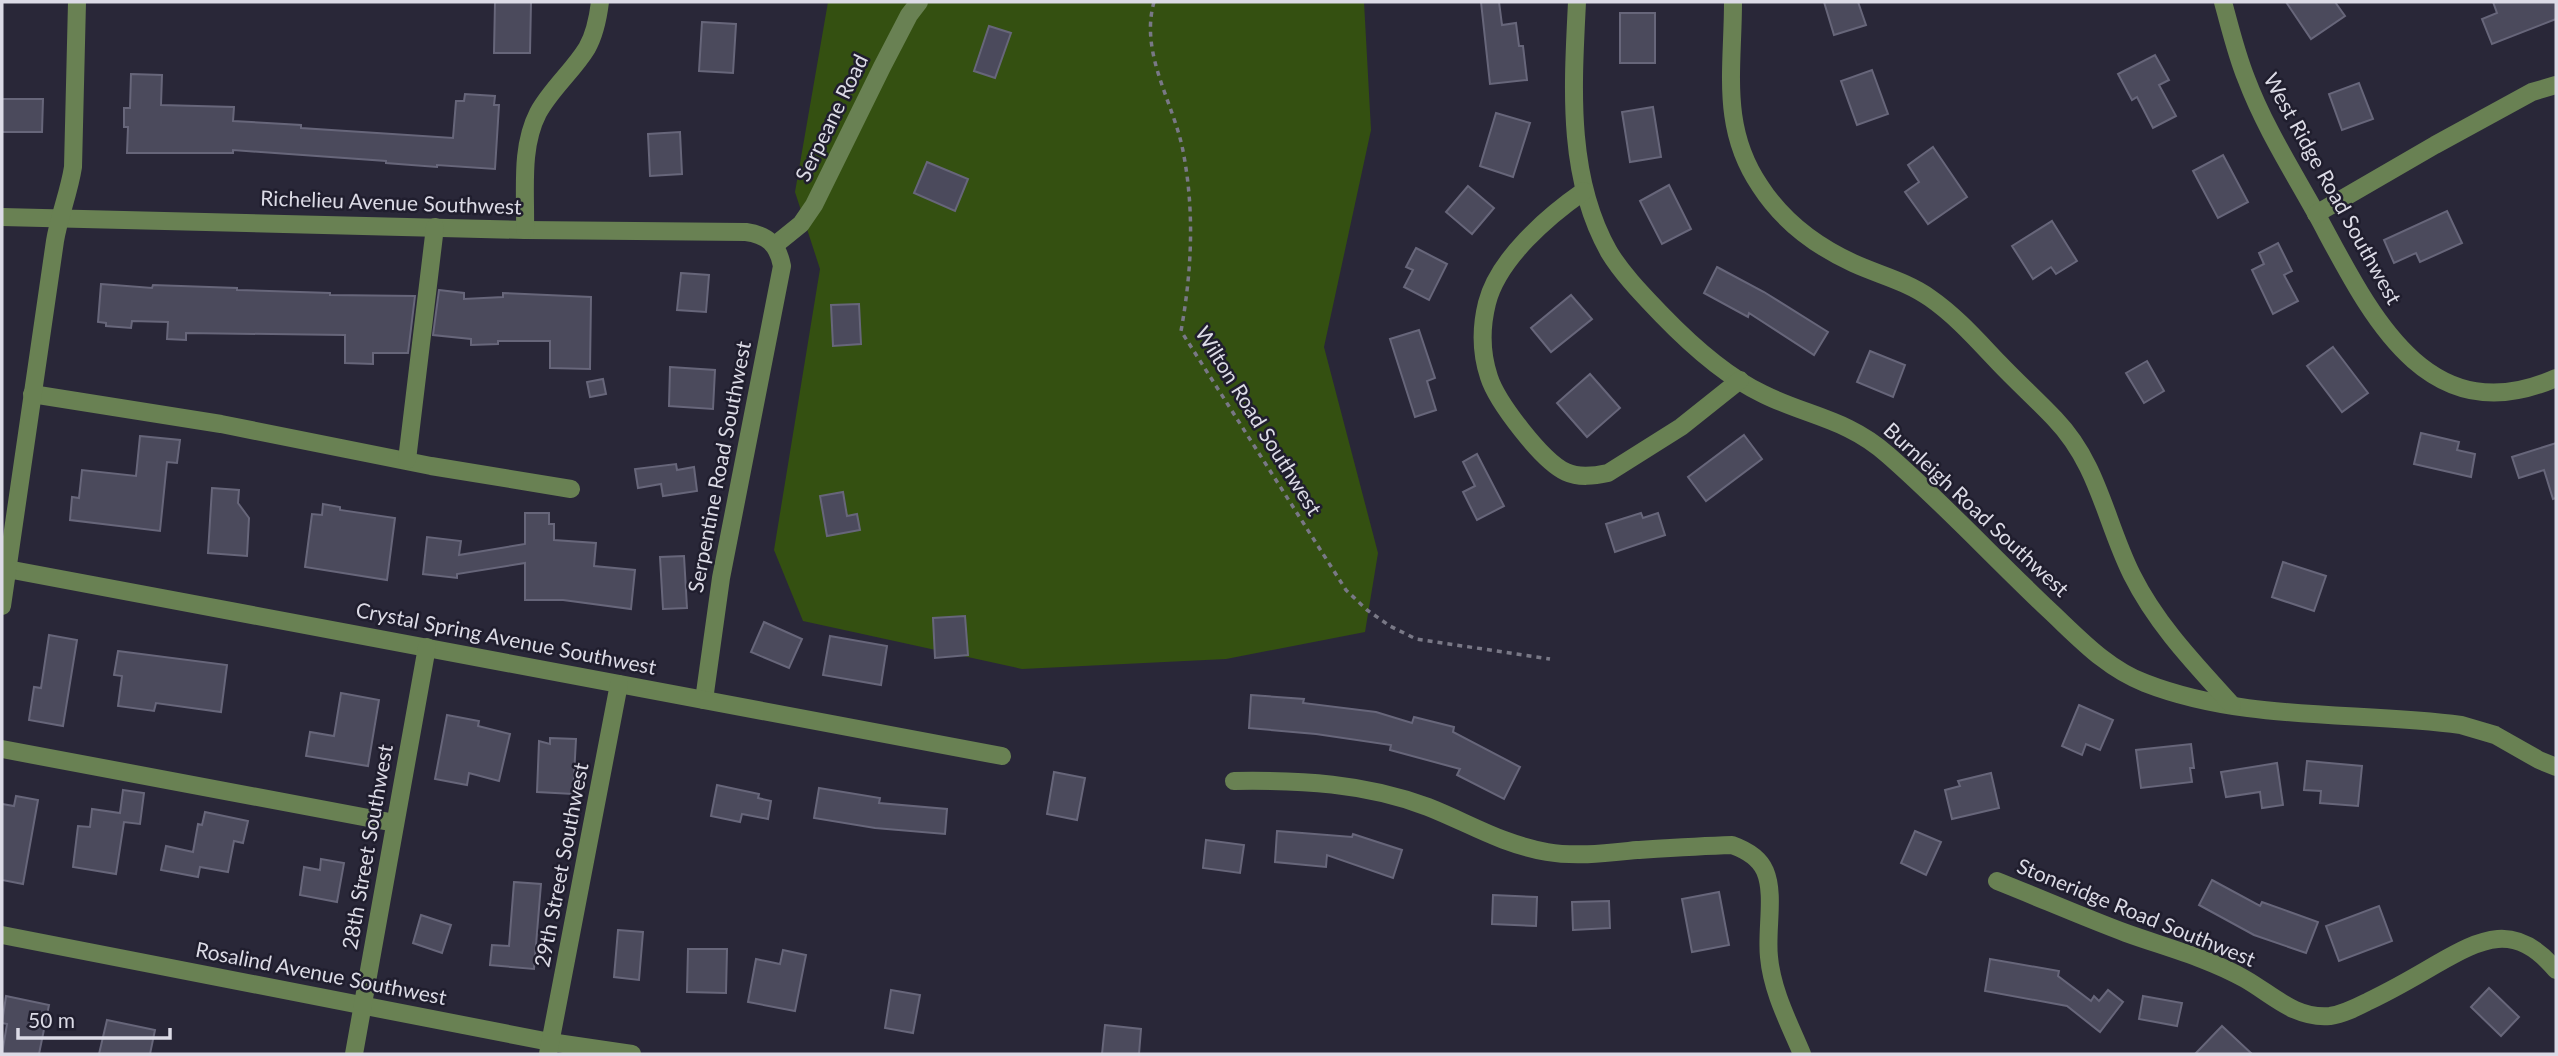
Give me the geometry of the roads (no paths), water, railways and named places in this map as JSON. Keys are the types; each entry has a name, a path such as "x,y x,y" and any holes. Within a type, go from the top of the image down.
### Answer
{"street":[{"path":"2,607 5,569 59,218 69,192 73,167 76,2"},
{"path":"525,230 526,156 529,136 550,94 587,49 596,30 600,2"},
{"name":"Serpeane Road","path":"775,245 800,224 814,205 881,67 919,2"},
{"name":"Burnleigh Road Southwest","path":"1577,2 1574,59 1578,160 1592,215 1610,253 1641,293 1675,329 1713,362 1763,394 1831,419 1860,433 1886,452 2077,638 2107,663 2141,681 2172,692 2232,705 2461,725 2495,735 2539,760 2556,766"},
{"path":"1733,2 1731,111 1737,142 1760,187 1780,212 1804,234 1825,248 1853,263 1901,281 1954,316 2056,420 2092,470 2115,536 2132,575 2153,612 2179,647 2232,705"},
{"name":"West Ridge Road Southwest","path":"2223,2 2246,80 2270,130 2354,284 2386,334 2436,376 2481,392 2505,393 2528,389 2556,378"},
{"path":"2316,214 2532,92 2556,85"},
{"path":"1584,191 1536,229 1514,255 1488,300 1483,324 1483,349 1489,377 1502,404 1546,458 1565,472 1595,476 1608,473 1681,428 1740,380"},
{"name":"Richelieu Avenue Southwest","path":"2,217 525,230 746,232 758,233 775,245"},
{"path":"407,460 435,227"},
{"name":"Serpentine Road Southwest","path":"704,700 724,564 782,266 775,245"},
{"path":"32,394 221,424 571,489"},
{"name":"Crystal Spring Avenue Southwest","path":"5,569 1002,756"},
{"name":"28th Street Southwest","path":"354,1054 427,647"},
{"name":"29th Street Southwest","path":"549,1048 619,684"},
{"path":"2,749 396,824"},
{"path":"1234,781 1298,781 1344,785 1387,794 1429,808 1497,839 1551,853 1584,854 1732,845 1746,850 1763,866 1770,887 1767,930 1769,960 1776,990 1802,1054"},
{"name":"Stoneridge Road Southwest","path":"1997,881 2232,972 2294,1011 2312,1016 2331,1016 2346,1012 2394,989 2473,944 2490,939 2511,940 2529,945 2543,955 2556,970"},
{"name":"Rosalind Avenue Southwest","path":"2,935 362,1006 549,1048 632,1054"}]}
